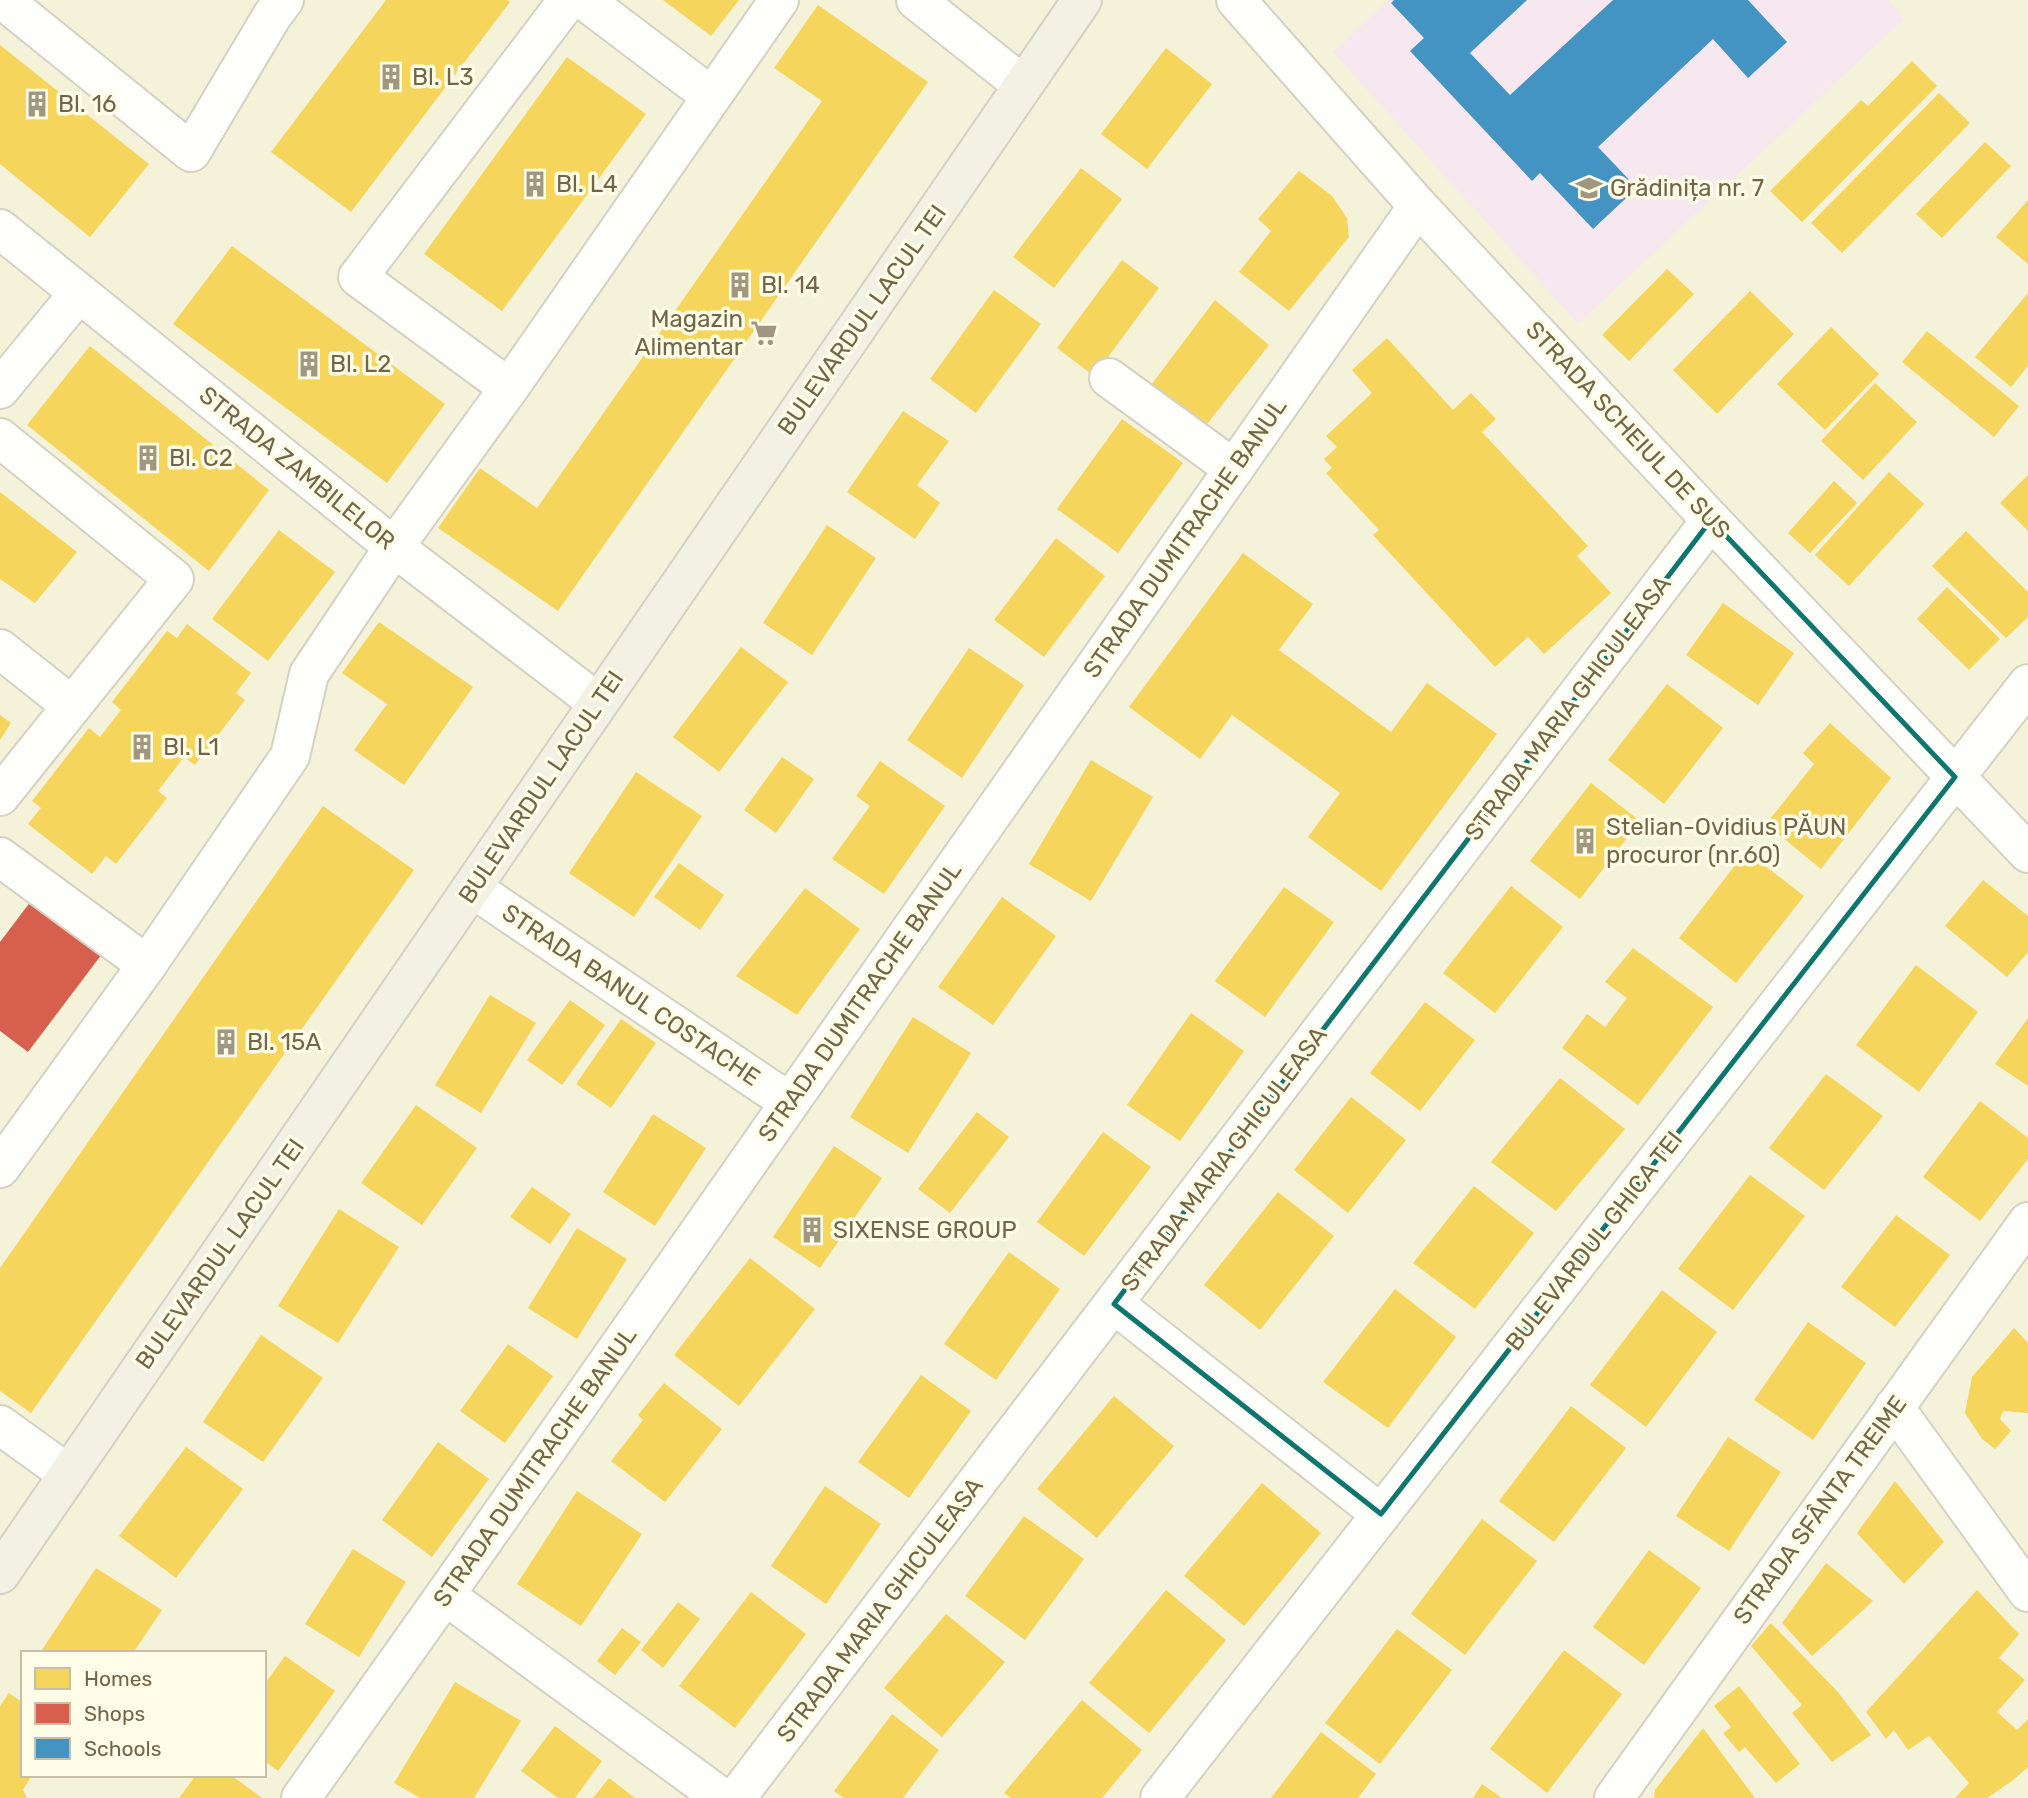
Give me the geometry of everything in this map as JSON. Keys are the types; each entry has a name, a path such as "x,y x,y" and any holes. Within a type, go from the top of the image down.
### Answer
{"main road":[{"name":"BULEVARDUL LACUL TEI","path":"0,1574 1082,0"}],"street":[{"path":"3,0 191,152 269,5"},
{"path":"509,388 358,277 568,0"},
{"path":"584,0 711,96"},
{"path":"0,1168 147,965 290,756 309,674 394,547 509,388 779,0"},
{"path":"916,0 1023,85"},
{"name":"STRADA SCHEIUL DE SUS","path":"1236,0 1418,206 1711,520 2028,853"},
{"name":"STRADA DUMITRACHE BANUL","path":"301,1798 1418,206"},
{"name":"STRADA ZAMBILELOR","path":"0,229 394,547 598,703"},
{"path":"0,389 79,293"},
{"path":"1108,378 1234,469"},
{"path":"0,438 174,579 0,796"},
{"name":"STRADA MARIA GHICULEASA","path":"736,1798 1711,520"},
{"path":"0,649 72,706"},
{"name":"BULEVARDUL GHICA TEI","path":"1160,1798 2028,684"},
{"path":"0,857 147,965"},
{"name":"STRADA BANUL COSTACHE","path":"472,888 789,1102"},
{"name":"STRADA SFÂNTA TREIME","path":"1614,1798 2028,1222"},
{"path":"1114,1304 1381,1514"},
{"path":"1894,1406 2028,1592"},
{"path":"0,1425 68,1474"},
{"path":"445,1595 722,1798"}],"highlighted area":[{"path":"1711,520 1955,777 1381,1514 1114,1304"}],"shaded area":[{"path":"0,0 2028,0 2028,1798 0,1798"},
{"name":"Grădinița nr. 7","path":"1388,0 1888,0 1904,19 1578,324 1333,52"}],"building: Homes":[{"name":"Bl. L3","path":"386,0 510,2 351,212 271,152"},
{"path":"663,0 739,0 711,36"},
{"name":"Bl. 14","path":"818,5 928,82 558,611 438,528 480,468 537,508 822,101 774,68"},
{"name":"Bl. 16","path":"0,45 149,164 90,237 0,164"},
{"path":"1166,48 1212,84 1147,169 1101,134"},
{"name":"Bl. L4","path":"567,57 646,114 502,311 424,254"},
{"path":"1912,61 1937,86 1802,222 1770,191 1861,100 1868,106"},
{"path":"1939,93 1970,123 1842,253 1811,223"},
{"path":"1985,142 2011,166 1942,238 1916,214"},
{"path":"1081,168 1122,199 1054,288 1013,257"},
{"path":"1299,171 1332,196 1347,218 1349,237 1289,311 1239,272 1271,231 1258,219"},
{"path":"2028,200 2028,264 1996,237"},
{"name":"Bl. L2","path":"232,246 445,404 387,483 173,324"},
{"path":"1122,260 1159,288 1094,376 1057,348"},
{"path":"1667,269 1694,294 1629,361 1602,335"},
{"path":"994,290 1041,324 976,413 930,379"},
{"path":"1750,291 1794,334 1717,414 1673,370"},
{"path":"2028,293 2028,366 2011,387 1975,357"},
{"path":"1215,300 1269,345 1204,428 1148,389"},
{"path":"1831,327 1879,374 1825,430 1777,384"},
{"path":"1927,331 2019,406 1994,437 1902,362"},
{"path":"1387,338 1453,410 1471,393 1496,419 1482,432 1588,546 1577,556 1611,593 1544,654 1528,637 1495,667 1373,535 1379,530 1326,473 1332,468 1324,459 1337,447 1326,436 1372,393 1352,370"},
{"name":"Bl. C2","path":"90,346 269,490 209,571 27,425"},
{"path":"1875,383 1917,422 1863,480 1821,441"},
{"path":"903,411 949,441 917,485 940,503 915,539 847,492"},
{"path":"1122,419 1183,463 1118,553 1057,509"},
{"path":"1889,472 1924,504 1849,586 1815,555"},
{"path":"2028,475 2028,531 2000,503"},
{"path":"1834,481 1857,503 1810,553 1788,533"},
{"path":"0,492 77,552 35,603 0,579"},
{"path":"827,525 876,558 812,655 763,623"},
{"path":"279,530 335,572 268,661 212,619"},
{"path":"1966,531 2028,592 2028,617 2006,638 1932,566"},
{"path":"1056,538 1105,576 1044,657 994,620"},
{"path":"1243,553 1313,604 1279,650 1391,732 1427,683 1497,734 1381,891 1308,837 1340,793 1232,715 1200,759 1129,707"},
{"path":"1947,587 2000,639 1969,670 1917,619"},
{"path":"1723,603 1794,653 1758,705 1686,655"},
{"path":"379,622 473,687 404,785 354,750 387,704 342,673"},
{"name":"Bl. L1","path":"187,624 251,673 236,693 245,700 195,765 184,757 158,791 167,798 116,864 106,856 92,874 28,824 41,808 32,801 89,728 100,737 121,710 112,702 167,631 177,638"},
{"path":"741,647 788,682 719,772 673,737"},
{"path":"969,648 1024,685 962,778 907,740"},
{"path":"1667,684 1723,728 1664,804 1608,760"},
{"path":"0,715 11,723 0,740"},
{"path":"1830,723 1891,778 1821,869 1766,824 1814,764 1803,753"},
{"path":"782,757 814,779 776,833 744,810"},
{"path":"1091,760 1153,797 1091,901 1029,864"},
{"path":"880,761 945,806 884,894 832,859 870,806 856,796"},
{"path":"636,772 702,816 634,917 569,873"},
{"name":"Stelian-Ovidius PĂUN procuror (nr.60)","path":"1591,783 1640,821 1580,899 1530,861"},
{"name":"Bl. 15A","path":"323,806 414,870 31,1413 0,1391 0,1268"},
{"path":"1746,851 1804,896 1736,983 1679,938"},
{"path":"679,863 724,895 700,930 654,897"},
{"path":"1983,880 2028,916 2028,952 2007,977 1945,926"},
{"path":"1511,886 1563,927 1495,1013 1443,973"},
{"path":"1284,887 1334,922 1265,1017 1215,981"},
{"path":"805,888 860,929 797,1015 736,976"},
{"path":"1002,897 1056,936 993,1025 938,987"},
{"path":"1633,948 1713,1007 1638,1105 1562,1048 1587,1014 1605,1027 1627,998 1605,982"},
{"path":"1916,965 1978,1012 1919,1092 1856,1045"},
{"path":"490,995 536,1023 481,1113 435,1085"},
{"path":"570,1000 605,1025 562,1085 527,1060"},
{"path":"1425,1002 1475,1040 1420,1111 1370,1073"},
{"path":"1191,1013 1244,1051 1180,1141 1127,1105"},
{"path":"913,1017 971,1053 908,1153 850,1117"},
{"path":"2028,1018 2028,1086 1995,1064"},
{"path":"621,1019 656,1043 611,1108 576,1084"},
{"path":"1826,1074 1883,1116 1824,1190 1769,1148"},
{"path":"1560,1078 1625,1129 1556,1211 1491,1162"},
{"path":"1351,1097 1406,1140 1348,1213 1294,1170"},
{"path":"1980,1101 2028,1138 2028,1159 1980,1221 1923,1177"},
{"path":"416,1105 477,1148 422,1225 361,1183"},
{"path":"977,1112 1009,1137 950,1213 918,1189"},
{"path":"653,1114 706,1148 655,1226 603,1192"},
{"path":"1103,1132 1151,1167 1084,1256 1037,1222"},
{"path":"834,1146 882,1178 820,1268 773,1237"},
{"path":"1750,1175 1805,1216 1733,1310 1678,1269"},
{"path":"1474,1186 1534,1233 1475,1309 1413,1263"},
{"path":"532,1187 571,1214 550,1244 510,1217"},
{"path":"1278,1192 1334,1236 1260,1330 1204,1285"},
{"path":"339,1209 399,1247 338,1343 278,1306"},
{"path":"1896,1215 1950,1255 1895,1327 1841,1287"},
{"path":"577,1228 627,1259 577,1339 528,1308"},
{"path":"1009,1252 1060,1289 996,1380 944,1344"},
{"path":"750,1258 815,1309 739,1406 674,1355"},
{"path":"1395,1289 1456,1337 1388,1428 1323,1382"},
{"path":"1662,1290 1717,1332 1646,1427 1590,1385"},
{"path":"1808,1322 1866,1363 1813,1440 1754,1400"},
{"path":"2014,1328 2028,1343 2028,1413 2003,1411 2000,1419 2011,1431 1995,1449 1982,1439 1965,1413 1972,1377"},
{"path":"261,1335 323,1378 263,1462 203,1422"},
{"path":"508,1344 553,1376 505,1443 460,1411"},
{"path":"921,1375 971,1411 909,1498 858,1462"},
{"path":"664,1383 722,1429 665,1502 611,1461 643,1420 638,1415"},
{"path":"1114,1396 1174,1446 1097,1538 1037,1489"},
{"path":"1571,1406 1626,1448 1554,1542 1499,1501"},
{"path":"1728,1437 1781,1472 1729,1551 1676,1516"},
{"path":"438,1442 489,1479 432,1557 382,1520"},
{"path":"186,1447 243,1489 176,1578 119,1536"},
{"path":"1895,1481 1944,1542 1904,1584 1857,1533"},
{"path":"1262,1483 1321,1533 1244,1626 1184,1576"},
{"path":"825,1486 881,1524 826,1604 771,1566"},
{"path":"577,1491 642,1534 581,1626 517,1584"},
{"path":"1024,1516 1084,1559 1025,1640 965,1596"},
{"path":"1482,1519 1537,1561 1465,1655 1411,1614"},
{"path":"353,1549 406,1582 359,1657 305,1624"},
{"path":"1649,1550 1701,1588 1644,1665 1593,1627"},
{"path":"1826,1563 1873,1601 1812,1656 1782,1623"},
{"path":"96,1568 162,1610 134,1651 41,1651"},
{"path":"1166,1590 1226,1640 1149,1733 1089,1683"},
{"path":"1977,1590 2019,1634 1999,1658 2025,1680 1997,1712 2017,1730 2028,1719 2028,1767 1987,1798 1955,1798 1969,1783 1929,1736 1908,1750 1894,1730 1886,1739 1866,1712"},
{"path":"751,1592 806,1634 735,1728 679,1686"},
{"path":"678,1602 700,1619 663,1668 641,1650"},
{"path":"946,1614 1005,1662 942,1737 884,1688"},
{"path":"1771,1623 1837,1691 1871,1735 1832,1762 1792,1713 1802,1705 1751,1646"},
{"path":"622,1628 641,1642 615,1675 597,1661"},
{"path":"1397,1629 1452,1670 1380,1764 1325,1723"},
{"path":"1564,1650 1622,1694 1547,1793 1490,1749"},
{"path":"285,1656 335,1691 278,1771 266,1762 266,1682"},
{"path":"455,1682 521,1721 474,1798 420,1798 394,1783"},
{"path":"1739,1686 1800,1764 1776,1783 1745,1747 1739,1752 1723,1733 1731,1727 1714,1706"},
{"path":"9,1693 21,1702 21,1777 31,1777 23,1790 27,1798 0,1798 0,1706"},
{"path":"1082,1700 1142,1750 1102,1798 1011,1798 1004,1793"},
{"path":"892,1714 939,1750 903,1798 844,1798 834,1791"},
{"path":"555,1726 602,1761 575,1798 558,1798 521,1771"},
{"path":"1703,1728 1755,1798 1654,1798 1655,1790"},
{"path":"1321,1732 1376,1774 1358,1798 1271,1798"},
{"path":"195,1777 234,1777 262,1798 179,1798"},
{"path":"609,1778 635,1798 593,1798"},
{"path":"1482,1784 1502,1798 1473,1798"}],"building: Shops":[{"path":"31,901 102,954 28,1052 0,1031 0,942"}],"building: Schools":[{"path":"1394,0 1527,0 1470,53 1510,95 1613,0 1748,0 1787,42 1748,78 1713,39 1598,147 1637,188 1593,229 1540,173 1532,181 1410,51 1424,38 1391,3"}],"place":[{"name":"Bl. L3","path":"391,77"},
{"name":"Bl. 16","path":"37,104"},
{"name":"Bl. L4","path":"535,184"},
{"name":"Grădinița nr. 7","path":"1589,188"},
{"name":"Bl. 14","path":"740,285"},
{"name":"Magazin Alimentar","path":"764,333"},
{"name":"Bl. L2","path":"309,364"},
{"name":"Bl. C2","path":"148,458"},
{"name":"Bl. L1","path":"142,747"},
{"name":"Stelian-Ovidius PĂUN procuror (nr.60)","path":"1585,841"},
{"name":"Bl. 15A","path":"226,1042"},
{"name":"SIXENSE GROUP","path":"812,1230"}]}
